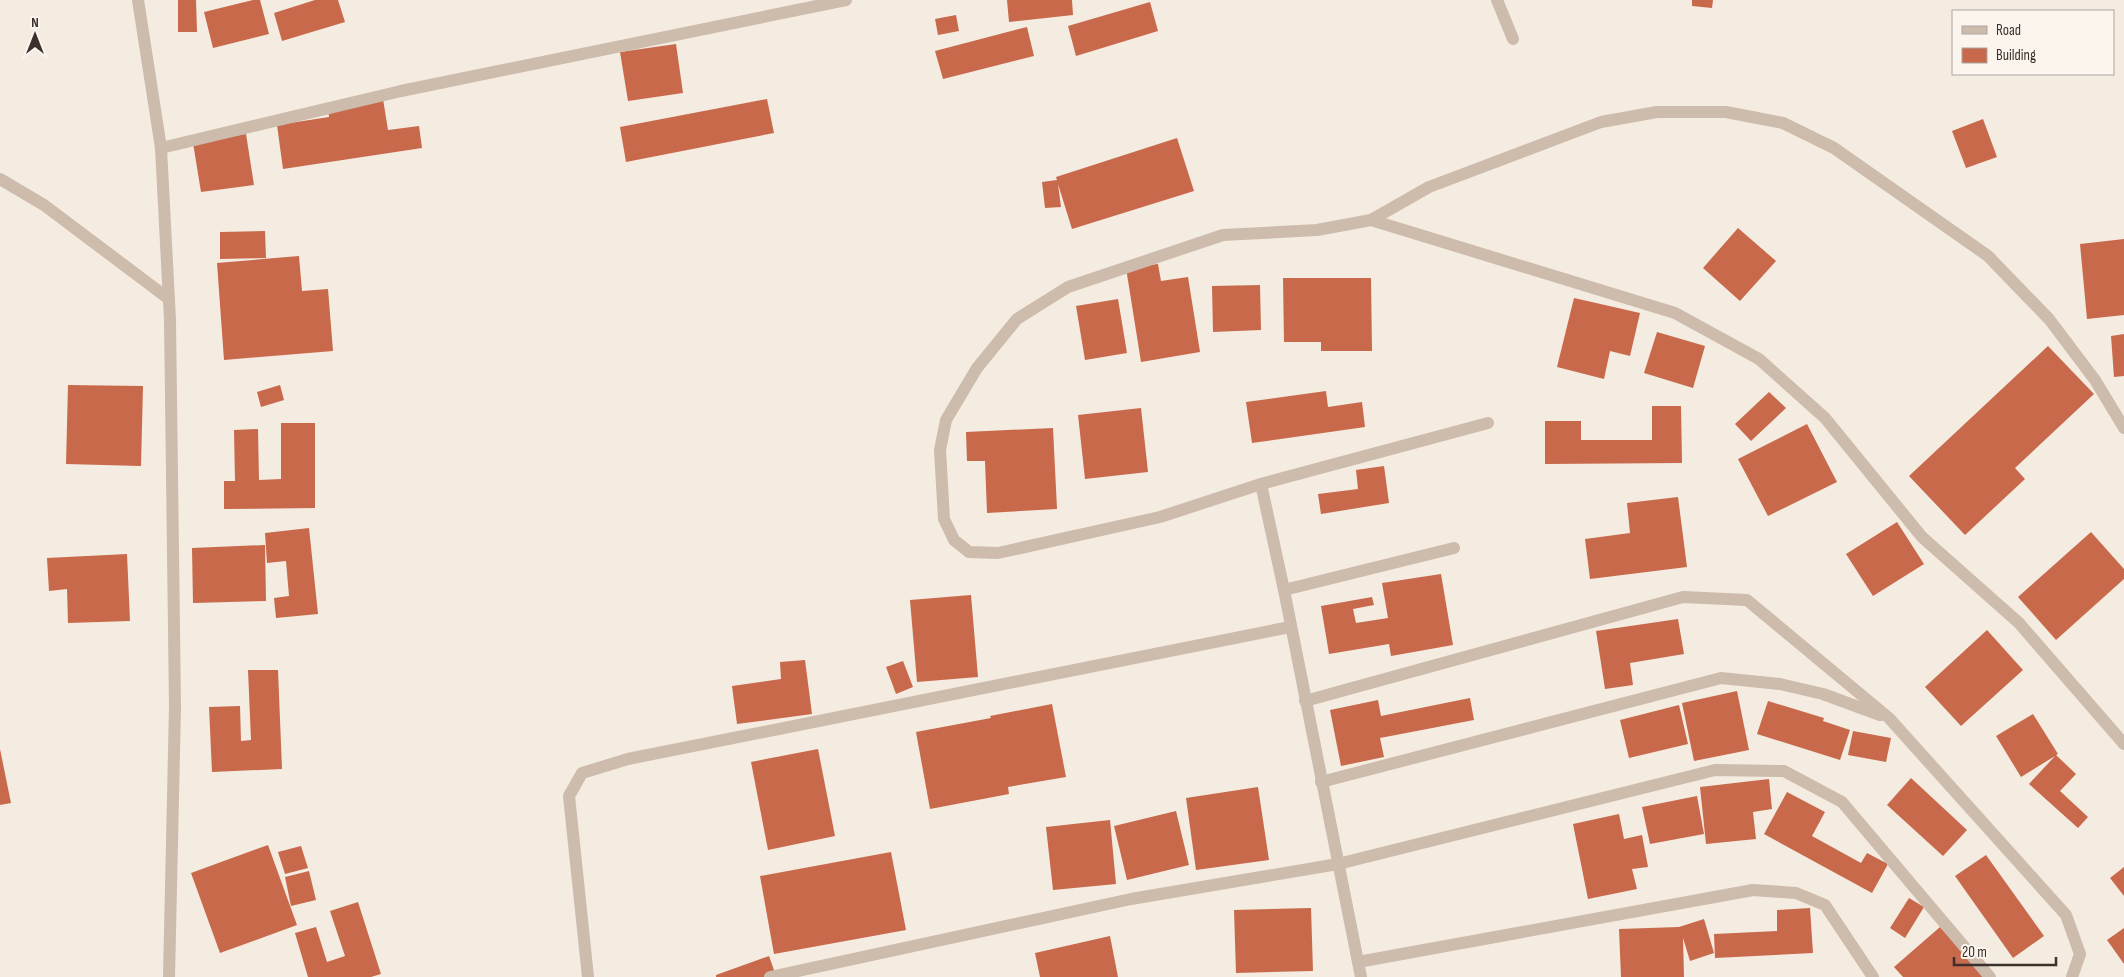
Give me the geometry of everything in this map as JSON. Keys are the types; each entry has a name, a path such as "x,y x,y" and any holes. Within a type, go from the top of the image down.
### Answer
{"street":[{"path":"138,0 162,148 169,299 175,706 170,977"},
{"path":"162,148 401,91 846,0"},
{"path":"1497,0 1513,39"},
{"path":"1488,423 1261,484 1160,517 998,553 970,552 954,540 944,519 940,450 946,420 977,368 1017,318 1068,287 1223,235 1317,230 1371,220 1429,187 1601,122 1657,112 1726,112 1782,123 1834,148 1988,256 2049,319 2095,380 2124,428"},
{"path":"0,179 44,206 169,299"},
{"path":"1371,220 1675,314 1759,359 1825,418 1922,537 2019,623 2124,744"},
{"path":"1261,484 1361,977"},
{"path":"1284,590 1454,548"},
{"path":"1306,701 1684,597 1747,600 1889,718 2066,915 2080,954 2072,977"},
{"path":"588,977 569,796 582,773 628,758 1290,627"},
{"path":"1322,782 1721,678 1780,684 1823,694 1889,718"},
{"path":"770,977 1131,899 1338,864 1715,770 1784,771 1842,802 1990,977"},
{"path":"1358,962 1753,890 1796,893 1825,905 1873,977"}],"building":[{"path":"178,0 196,0 197,32 178,32"},
{"path":"260,0 269,34 213,48 204,12"},
{"path":"315,0 338,0 345,22 282,41 274,13"},
{"path":"1007,0 1072,0 1073,15 1009,22"},
{"path":"1692,0 1713,0 1712,8 1692,6"},
{"path":"1150,2 1158,31 1076,56 1068,26"},
{"path":"956,15 959,31 938,35 935,19"},
{"path":"1027,27 1034,56 943,79 935,51"},
{"path":"676,44 683,93 628,101 620,52"},
{"path":"383,99 388,130 419,126 422,148 283,169 277,125 329,117 328,106"},
{"path":"767,99 774,133 626,162 620,127"},
{"path":"1983,119 1997,157 1966,168 1952,131"},
{"path":"246,134 254,185 201,192 193,143"},
{"path":"1177,138 1194,191 1072,229 1058,184 1061,207 1045,208 1042,182 1057,180 1056,177"},
{"path":"1738,228 1776,261 1740,301 1703,268"},
{"path":"265,231 266,258 220,259 220,232"},
{"path":"2124,239 2124,315 2087,319 2080,244"},
{"path":"299,256 302,291 328,289 333,351 224,360 217,263"},
{"path":"1158,264 1161,281 1188,277 1200,352 1141,362 1126,268"},
{"path":"1283,278 1371,278 1372,351 1321,351 1321,342 1284,342"},
{"path":"1260,285 1261,330 1213,332 1212,286"},
{"path":"1574,298 1640,313 1630,356 1610,351 1604,379 1557,367"},
{"path":"1118,299 1127,353 1085,360 1076,306"},
{"path":"1657,332 1705,346 1693,388 1644,373"},
{"path":"2124,334 2124,376 2114,377 2111,336"},
{"path":"2048,346 2094,394 2015,468 2025,479 1965,535 1909,476"},
{"path":"68,385 143,386 141,466 66,464"},
{"path":"280,385 284,400 261,407 257,392"},
{"path":"1326,391 1328,407 1362,402 1365,427 1252,443 1246,402"},
{"path":"1769,392 1786,408 1751,441 1735,424"},
{"path":"1652,406 1681,406 1682,463 1545,464 1545,421 1581,421 1581,440 1652,440"},
{"path":"1141,408 1148,472 1085,479 1078,415"},
{"path":"281,423 315,423 315,508 224,509 224,481 235,481 234,430 258,429 259,480 281,479"},
{"path":"1807,424 1837,482 1768,516 1738,459"},
{"path":"1053,428 1057,509 987,513 985,461 967,461 966,432"},
{"path":"1384,466 1389,503 1321,514 1318,494 1358,489 1356,470"},
{"path":"1678,497 1687,567 1590,579 1585,539 1630,533 1627,503"},
{"path":"1897,522 1924,564 1873,596 1846,554"},
{"path":"309,528 318,614 276,618 274,598 289,596 286,561 267,563 265,533"},
{"path":"2091,532 2124,569 2124,579 2056,640 2018,597"},
{"path":"265,545 266,601 193,603 192,548"},
{"path":"127,554 130,621 68,623 67,589 49,591 47,558"},
{"path":"1441,574 1453,645 1391,656 1389,644 1329,654 1321,606 1372,597 1374,605 1353,609 1356,623 1388,618 1382,583"},
{"path":"971,595 978,677 917,682 910,600"},
{"path":"1678,619 1684,654 1630,663 1633,685 1605,689 1596,631"},
{"path":"1987,630 2023,670 1961,726 1925,687"},
{"path":"805,660 812,714 737,724 732,686 781,679 780,662"},
{"path":"903,661 913,687 896,694 886,667"},
{"path":"248,670 278,670 282,769 212,772 209,707 240,706 241,741 251,740"},
{"path":"1737,691 1749,750 1694,761 1682,703"},
{"path":"1470,698 1474,720 1380,738 1384,757 1341,766 1330,710 1378,700 1381,716"},
{"path":"1768,701 1824,718 1823,721 1850,730 1840,760 1757,734"},
{"path":"1052,704 1066,777 1008,787 1009,794 930,809 916,732"},
{"path":"1679,705 1688,744 1629,758 1620,720"},
{"path":"2033,714 2058,754 2056,755 2076,774 2060,791 2088,817 2078,828 2029,784 2055,756 2021,777 1996,736"},
{"path":"1853,731 1891,738 1886,762 1848,755"},
{"path":"0,749 11,803 0,805"},
{"path":"818,749 835,836 768,850 751,762"},
{"path":"1911,778 1967,830 1943,856 1887,805"},
{"path":"1769,779 1772,809 1753,812 1756,839 1706,844 1700,787"},
{"path":"1258,787 1269,860 1196,870 1186,798"},
{"path":"1787,792 1825,812 1812,836 1861,863 1867,853 1888,864 1872,893 1764,834"},
{"path":"1697,796 1704,834 1650,844 1642,807"},
{"path":"1176,811 1189,865 1127,880 1114,826"},
{"path":"1619,814 1624,839 1642,835 1648,867 1632,869 1637,889 1588,899 1573,824"},
{"path":"1110,820 1116,884 1053,890 1046,827"},
{"path":"268,845 297,925 220,953 191,873"},
{"path":"301,846 308,868 285,874 278,852"},
{"path":"891,852 906,930 774,954 760,876"},
{"path":"1986,855 2044,936 2013,958 1955,876"},
{"path":"2124,867 2124,896 2110,878"},
{"path":"309,871 316,900 291,906 285,877"},
{"path":"1909,898 1924,907 1905,938 1890,928"},
{"path":"358,902 381,974 371,977 308,977 295,933 316,927 327,962 345,956 330,911"},
{"path":"1311,908 1313,971 1236,973 1234,910"},
{"path":"1810,908 1813,953 1715,958 1714,934 1777,931 1777,910"},
{"path":"1704,919 1714,953 1690,961 1683,938 1684,977 1621,977 1619,929 1679,927"},
{"path":"1940,927 1985,977 1903,977 1894,967"},
{"path":"2124,928 2124,964 2107,940"},
{"path":"1110,936 1118,977 1040,977 1035,953"},
{"path":"769,956 775,973 764,977 716,977 716,975"}]}
